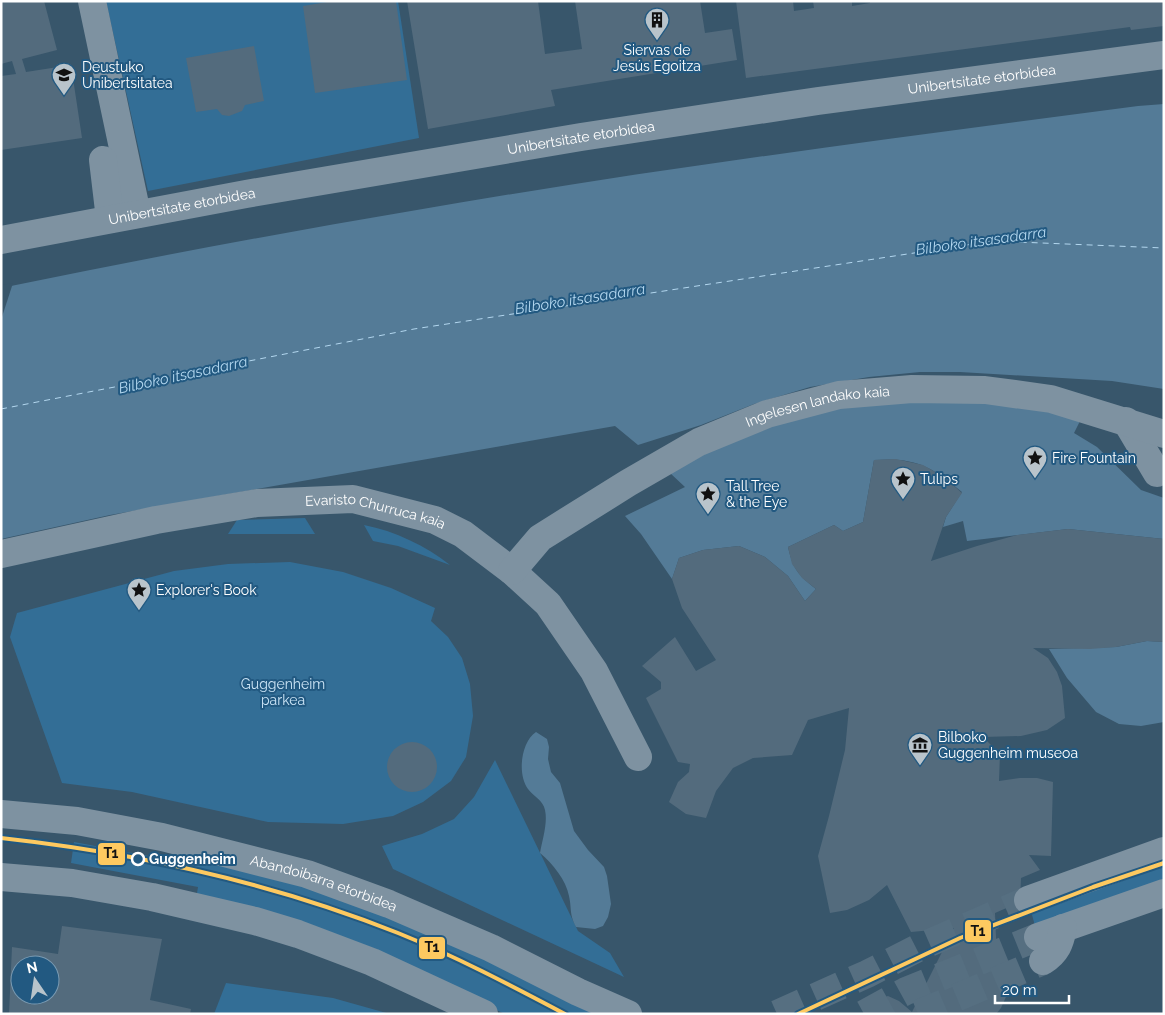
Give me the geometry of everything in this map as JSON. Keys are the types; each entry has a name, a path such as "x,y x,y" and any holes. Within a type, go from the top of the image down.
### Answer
{"street":[{"path":"92,1 137,214"},
{"name":"Unibertsitate etorbidea","path":"1,240 246,194 581,137 818,101 1164,55"},
{"path":"103,160 110,219"},
{"name":"Ingelesen landako kaia","path":"512,571 540,538 628,483 708,438 767,414 839,395 912,389 986,390 1051,399 1164,434"},
{"path":"1126,422 1157,474"},
{"name":"Evaristo Churruca kaia","path":"1,554 156,520 257,503 353,499 435,520 463,534 512,571 548,604 594,671 638,756"},
{"name":"Abandoibarra etorbidea","path":"1,814 77,822 162,837 307,874 389,904 491,948 578,992 628,1014"},
{"path":"1028,900 1164,851"},
{"path":"1,877 80,885 152,897 255,921 298,934 372,962 484,1014"},
{"path":"1041,949 1063,928 1164,893"}],"green space":[{"path":"106,1 398,1 419,138 148,191"},
{"path":"305,518 315,534 228,534 237,520"},
{"path":"364,525 410,540 450,565 398,546 373,541"},
{"name":"Guggenheim parkea","path":"290,562 343,572 391,588 435,608 431,621 448,637 462,658 470,684 473,716 466,757 451,781 423,802 393,816 343,824 268,822 132,792 62,783 10,637 17,613 174,571 228,564"},
{"path":"495,760 578,931 610,953 624,977 393,869 382,846 422,834 454,819 474,797"},
{"path":"74,842 202,866 205,852 370,904 607,1014 505,1014 400,966 196,899 198,887 71,863"},
{"path":"1164,853 1164,893 1038,937 1028,900"},
{"path":"226,983 333,998 390,1014 214,1014"}],"water":[{"name":"Bilboko itsasadarra","path":"1164,104 1164,389 1112,381 960,372 920,372 869,377 810,387 754,404 701,425 638,445 615,426 110,515 1,539 1,288 154,257 308,229 592,181 865,142"},
{"path":"915,401 988,402 1054,412 1081,419 1074,433 1097,447 1141,490 1164,498 1164,539 1068,529 967,541 963,521 943,527 946,517 962,492 941,476 922,465 901,460 874,460 863,522 843,531 834,525 788,547 797,571 816,589 805,601 788,576 765,557 739,546 703,550 679,558 672,579 641,534 625,516 685,487 670,473 711,451 753,433 797,418 842,407"},
{"path":"1147,641 1164,642 1164,722 1141,726 1119,724 1096,712 1067,678 1049,649 1116,647"},
{"path":"536,732 547,739 551,772 560,783 574,831 604,867 607,876 611,904 608,917 603,926 595,929 576,927 572,918 565,884 550,862 540,853 545,826 545,810 540,801 528,789 522,775 524,750"}],"pier":[{"path":"13,283 1,320 1,285"}],"building":[{"path":"1,1 44,1 57,50 22,59 26,72 71,65 82,138 1,150 1,76 16,74 12,61 1,64"},
{"path":"333,1 396,1 407,80 315,93 303,6"},
{"path":"407,1 538,1 545,54 582,49 575,1 700,1 705,33 732,29 737,60 551,90 555,106 428,129"},
{"path":"736,1 793,1 794,11 814,8 813,1 852,1 852,6 870,3 870,1 1164,1 1164,26 1131,30 1130,27 746,78"},
{"path":"254,46 264,101 245,105 242,111 229,116 222,115 217,109 196,112 186,58"},
{"name":"Bilboko Guggenheim museoa","path":"896,459 923,465 944,477 962,493 946,517 931,561 1017,535 1068,529 1164,539 1164,642 1147,641 1116,647 1090,649 1033,648 1048,658 1057,672 1062,686 1065,718 1047,730 1021,736 983,737 1000,754 999,781 1037,778 1053,782 1051,856 1029,855 1040,870 1021,878 1020,902 995,913 997,961 1012,974 1009,990 1001,1008 996,1014 871,1014 877,999 888,996 899,1001 912,1012 954,928 911,932 887,885 869,900 847,910 830,913 818,856 845,750 849,708 808,720 792,755 753,758 733,768 716,791 706,818 686,814 669,802 678,782 689,772 690,764 678,762 646,698 661,689 661,682 642,666 675,637 696,671 716,660 682,608 672,579 679,558 703,550 739,546 765,557 788,576 805,601 816,589 802,578 792,564 788,547 834,525 843,531 863,522 874,460"},
{"path":"407,742 417,742 430,749 437,762 437,772 430,785 417,792 407,792 398,788 391,781 387,772 387,762 391,753 398,746"},
{"path":"62,926 162,939 150,1000 191,1009 190,1014 9,1014 10,992 10,1005 60,1005 60,955 12,955 12,947 58,954"}],"ferry route":[{"path":"1,409 414,329 993,241 1164,248"}],"tunnel":[{"path":"777,1014 867,974 920,947 1028,900"},
{"path":"864,1014 906,991 1038,937"},
{"path":"918,1014 1043,961"}],"transit line":[{"name":"T1","path":"1,838 52,844 153,861 252,884 301,899 350,915 440,951 565,1014"},
{"name":"T1","path":"798,1014 960,938 1093,887 1164,863"}],"place":[{"name":"Siervas de Jesús Egoitza","path":"657,41"},
{"name":"Deustuko Unibertsitatea","path":"64,96"},
{"name":"Fire Fountain","path":"1035,479"},
{"name":"Tulips","path":"903,500"},
{"name":"Tall Tree & the Eye","path":"708,515"},
{"name":"Explorer's Book","path":"139,611"},
{"name":"Bilboko Guggenheim museoa","path":"920,766"},
{"name":"Guggenheim","path":"138,859"}]}
